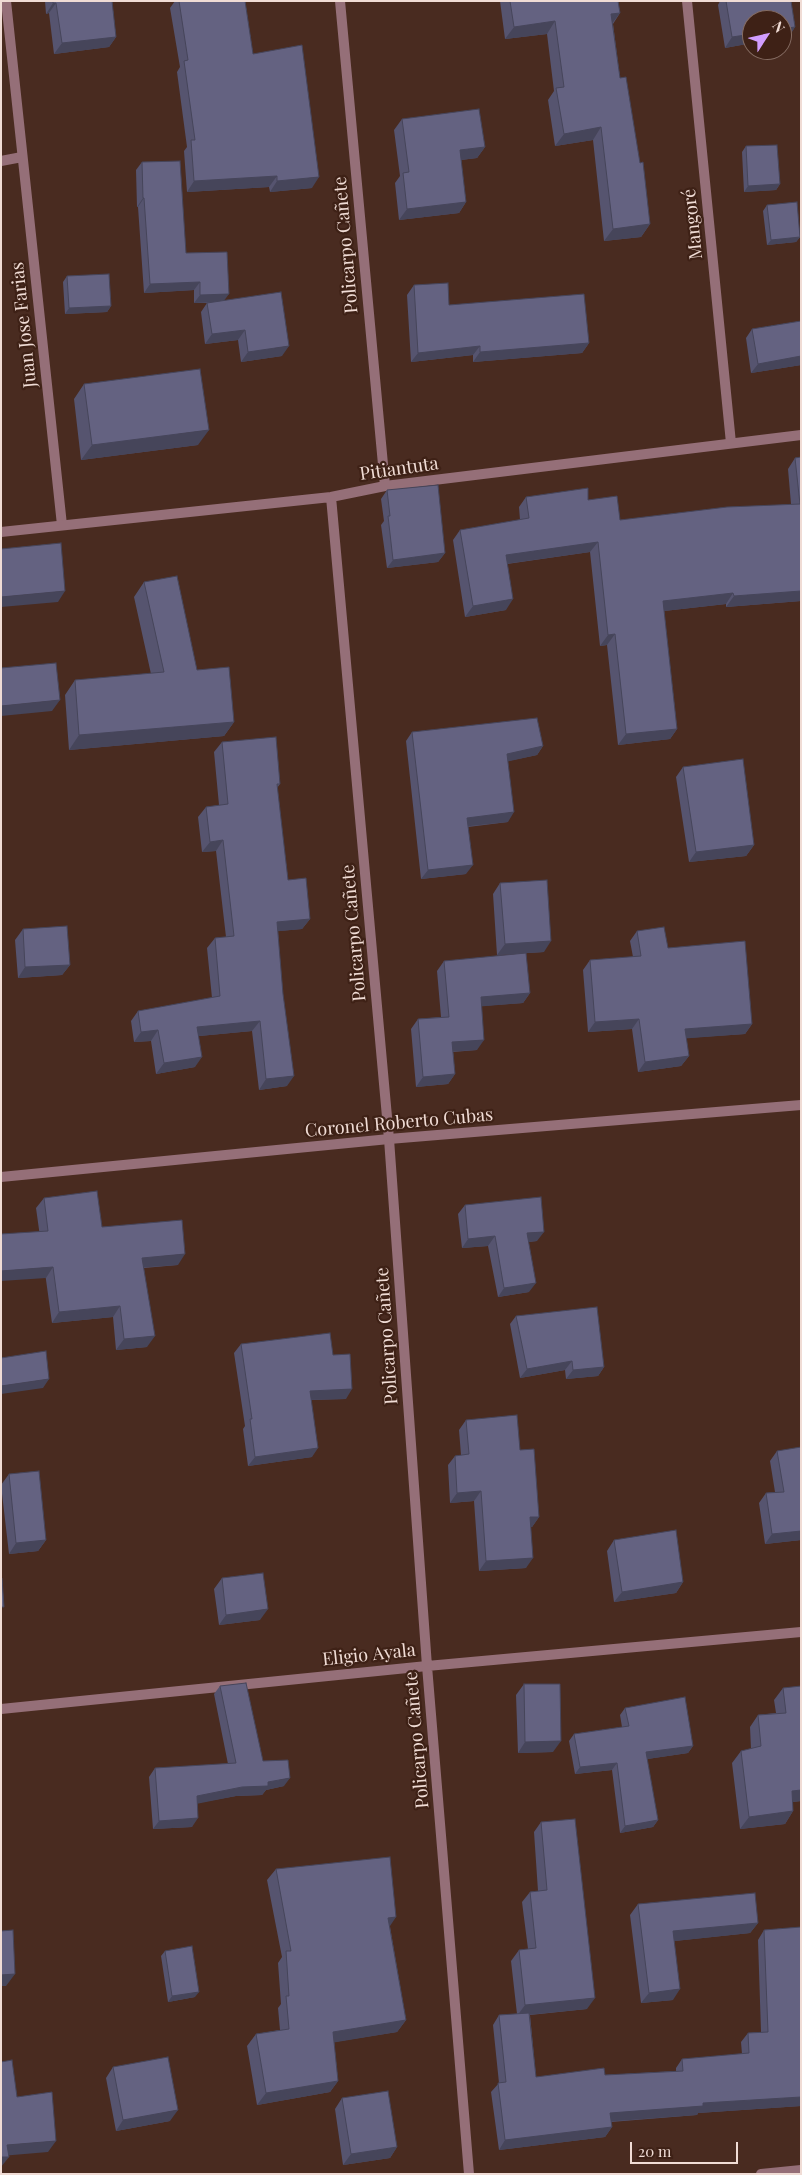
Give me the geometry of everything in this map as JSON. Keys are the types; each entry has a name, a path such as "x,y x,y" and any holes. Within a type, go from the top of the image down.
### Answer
{"street":[{"name":"Juan Jose Farias","path":"6,1 62,525"},
{"name":"Policarpo Cañete","path":"340,1 385,486"},
{"name":"Mangoré","path":"687,1 731,443"},
{"path":"1,161 22,157"},
{"name":"Pitiantuta","path":"1,532 331,497 385,486 801,435"},
{"name":"Policarpo Cañete","path":"331,497 389,1139 427,1666 470,2174"},
{"name":"Coronel Roberto Cubas","path":"1,1177 389,1139 801,1105"},
{"name":"Eligio Ayala","path":"1,1708 427,1666 801,1632"},
{"path":"761,2174 801,2170"}],"building":[{"path":"53,1 112,1 116,37 62,43 56,3 53,3"},
{"path":"179,1 245,1 253,54 302,45 319,177 277,181 277,176 194,181 191,140 195,140 184,61 188,60"},
{"path":"510,1 618,1 620,13 611,14 620,78 626,77 640,163 643,162 650,224 613,229 601,127 564,134 556,88 564,87 555,21 514,27"},
{"path":"726,1 791,1 795,27 792,27 792,10 742,10 742,36 732,37"},
{"path":"479,109 485,147 460,150 466,202 407,209 403,173 409,172 402,119"},
{"path":"777,145 780,184 748,186 746,146"},
{"path":"180,161 186,253 227,252 229,294 200,295 200,282 150,284 142,162"},
{"path":"797,202 800,237 771,240 767,205"},
{"path":"109,274 111,306 69,308 67,276"},
{"path":"448,283 449,305 584,294 589,343 480,352 480,346 418,353 414,285"},
{"path":"281,292 289,346 248,352 245,330 212,334 207,303"},
{"path":"801,321 801,356 758,364 752,329"},
{"path":"200,369 209,430 92,445 84,384"},
{"path":"801,457 801,591 734,596 733,593 663,601 677,729 626,734 615,634 608,635 598,542 506,555 513,599 473,606 460,530 529,518 526,497 588,488 588,500 617,496 620,520 727,507 800,504 795,458"},
{"path":"438,485 445,553 393,560 387,490"},
{"path":"61,543 65,591 1,597 1,549"},
{"path":"177,576 197,670 229,667 234,722 79,735 75,680 164,672 144,582"},
{"path":"56,663 60,700 1,706 1,668"},
{"path":"537,718 543,746 507,754 514,812 467,818 473,865 428,870 412,732"},
{"path":"276,737 280,784 277,784 288,880 306,878 310,919 277,922 283,994 294,1076 266,1079 260,1021 197,1027 202,1057 164,1063 158,1030 141,1032 138,1011 220,996 215,938 234,936 223,840 210,842 206,807 228,804 222,742"},
{"path":"743,759 754,845 696,852 683,767"},
{"path":"547,880 551,941 505,944 500,883"},
{"path":"67,926 70,965 25,967 23,929"},
{"path":"664,927 668,948 745,941 752,1024 685,1029 689,1056 645,1062 639,1019 595,1022 590,960 641,956 637,931"},
{"path":"526,953 530,993 481,997 484,1040 452,1042 455,1074 423,1077 418,1019 449,1017 444,961"},
{"path":"97,1191 102,1227 182,1220 185,1254 142,1258 155,1336 124,1339 120,1306 59,1312 53,1267 1,1271 1,1234 48,1231 44,1198"},
{"path":"541,1197 544,1232 527,1233 536,1283 504,1288 495,1236 468,1239 465,1205"},
{"path":"597,1307 604,1367 573,1370 572,1361 527,1369 516,1316"},
{"path":"330,1333 333,1355 350,1354 352,1389 310,1391 318,1448 255,1457 250,1419 252,1419 241,1344"},
{"path":"46,1351 49,1379 1,1386 1,1358"},
{"path":"517,1415 520,1450 534,1449 539,1517 530,1517 533,1558 486,1561 481,1491 457,1493 455,1456 469,1454 466,1420"},
{"path":"801,1447 801,1531 772,1534 766,1493 784,1492 777,1451"},
{"path":"39,1471 46,1540 16,1543 9,1474"},
{"path":"676,1530 683,1582 622,1592 614,1540"},
{"path":"263,1573 268,1609 226,1615 222,1578"},
{"path":"2,1578 4,1607 1,1607"},
{"path":"246,1683 263,1761 288,1760 290,1778 268,1782 268,1786 242,1787 197,1796 198,1818 159,1821 155,1768 236,1763 220,1686"},
{"path":"524,1684 560,1684 561,1741 525,1742"},
{"path":"801,1686 801,1790 792,1791 793,1811 749,1817 741,1751 761,1746 758,1715 786,1713 783,1688"},
{"path":"685,1697 693,1746 646,1752 658,1820 625,1826 617,1763 580,1767 574,1734 629,1726 625,1708"},
{"path":"575,1819 595,1998 525,2005 519,1950 536,1948 530,1892 547,1890 541,1822"},
{"path":"390,1857 396,1917 388,1918 406,2020 333,2032 338,2081 266,2093 256,2034 289,2029 286,1996 289,1996 286,1951 291,1951 276,1869"},
{"path":"755,1893 758,1923 673,1931 680,1989 649,1993 638,1904"},
{"path":"801,1927 801,2097 703,2103 703,2106 610,2113 612,2127 505,2140 498,2083 506,2082 499,2015 529,2013 536,2077 604,2068 605,2075 683,2071 682,2059 749,2053 748,2033 768,2032 764,1930"},
{"path":"13,1930 15,1974 1,1975 1,1931"},
{"path":"192,1946 199,1992 172,1996 165,1951"},
{"path":"168,2057 178,2110 123,2120 113,2067"},
{"path":"12,2060 17,2097 52,2092 56,2141 7,2145 9,2157 1,2157 1,2062"},
{"path":"388,2091 397,2147 351,2154 342,2098"}]}
